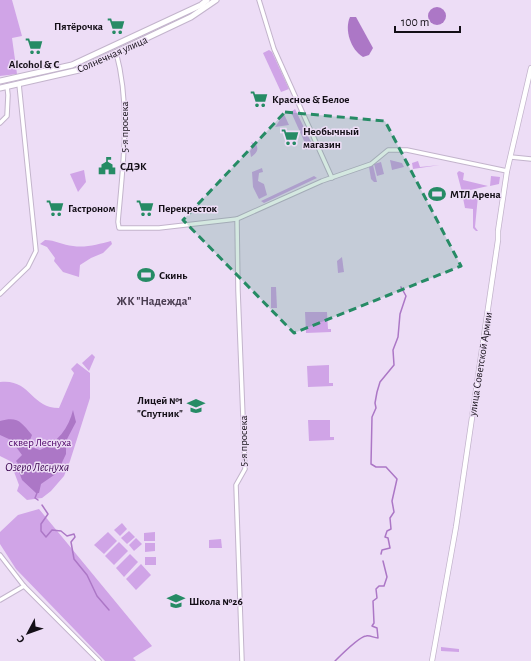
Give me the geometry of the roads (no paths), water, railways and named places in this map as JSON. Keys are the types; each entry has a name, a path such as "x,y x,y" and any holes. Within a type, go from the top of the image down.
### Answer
{"main road":[{"name":"Солнечная улица","path":"0,81 72,65 201,5 207,0"},
{"name":"Солнечная улица","path":"0,88 79,70 191,17 216,0"}],"street":[{"path":"258,0 274,49 332,178"},
{"name":"5-я просека","path":"116,52 123,86 125,148 118,222 119,228 159,228 237,219 332,178 371,164 388,150 440,156 507,171"},
{"name":"улица Советской Армии","path":"432,661 456,527 507,171 531,68"},
{"path":"0,294 28,268 36,251 20,84"},
{"path":"0,123 7,116 8,95 6,86"},
{"path":"511,157 531,159"},
{"name":"5-я просека","path":"237,219 238,291 245,469 236,485 242,661"},
{"path":"0,555 24,586 100,661"},
{"path":"0,600 24,586"}],"water":[{"path":"437,7 443,10 446,16 443,22 437,25 431,22 428,16 431,10"},
{"path":"350,17 356,17 373,48 369,55 363,57 352,45 348,34 348,22"},
{"name":"Озеро Леснуха","path":"73,410 76,422 66,441 66,454 57,473 41,484 39,493 36,493 22,480 18,469 20,466 16,461 22,455 11,440 0,435 0,421 11,419 19,421 32,435 30,440 31,447 40,450 57,439 69,423"}],"waterway":[{"path":"381,554 382,550 390,548 388,538 385,537 387,531 391,529 390,518 394,512 392,501 397,479 386,467 376,467 371,464 372,417 376,408 375,403 380,382 394,365 393,350 398,337 400,314 406,296 401,287"},
{"path":"37,493 35,498 38,500"},
{"path":"42,505 48,514 41,524 41,531 46,537 52,530 61,531 67,536 74,534 75,537 71,542 74,559 87,575 97,596 109,610"},
{"path":"335,661 363,637 368,636 378,638 377,628 372,626 374,623 373,601 377,598 376,589 379,586 384,586 387,577 383,561"}],"place":[{"name":"Пятёрочка","path":"116,26"},
{"name":"Alcohol & C","path":"34,46"},
{"name":"Красное & Белое","path":"259,99"},
{"name":"Необычный магазин","path":"290,137"},
{"name":"СДЭК","path":"107,166"},
{"name":"МТЛ Арена","path":"437,194"},
{"name":"Гастроном","path":"55,208"},
{"name":"Перекресток","path":"145,208"},
{"name":"Скинь","path":"146,275"},
{"name":"Лицей №1 \"Спутник\"","path":"196,406"},
{"name":"Школа №26","path":"176,601"}],"district":[{"name":"ЖК \"Надежда\"","path":"154,301"}],"park label":[{"name":"сквер Леснуха","path":"40,442"}]}
